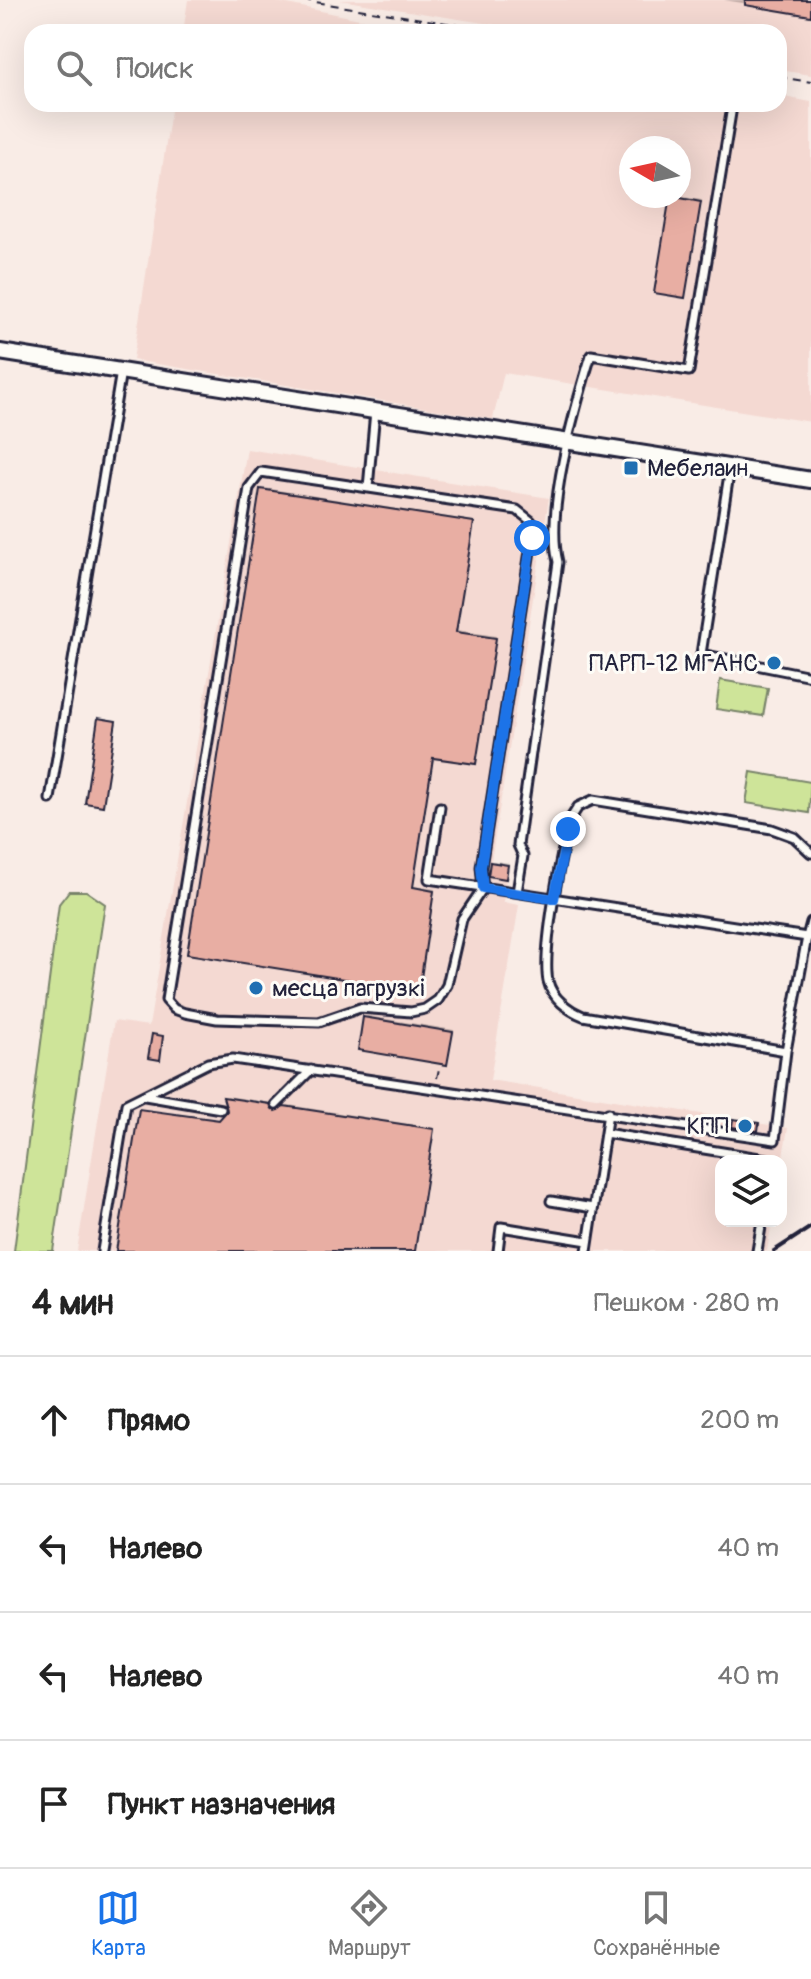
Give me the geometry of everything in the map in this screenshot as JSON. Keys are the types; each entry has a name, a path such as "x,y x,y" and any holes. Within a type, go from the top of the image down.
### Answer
{"street":[{"path":"0,352 811,480"}],"lane":[{"path":"517,892 523,856 518,845 558,562 553,541 568,442 591,355 689,371 731,113"},
{"path":"50,799 121,371"},
{"path":"368,488 375,411"},
{"path":"730,468 701,654 811,676"},
{"path":"266,472 517,510 531,521 532,538 481,867 483,888 462,919 444,993 425,1009 411,1012 360,1008 319,1022 217,1019 174,1009 166,1000 249,488 256,475 266,472"},
{"path":"786,1051 583,1016 568,1009 552,991 548,977 554,899 571,818 578,807 593,800 772,829 794,837 811,853"},
{"path":"440,807 429,879 809,937"},
{"path":"773,1155 786,1051 811,922"},
{"path":"102,1251 126,1104 208,1063 233,1059 775,1140"},
{"path":"276,1105 311,1070"},
{"path":"143,1096 221,1109"},
{"path":"587,1251 608,1113"},
{"path":"605,1133 741,1155"},
{"path":"551,1201 593,1208"},
{"path":"498,1251 501,1227 588,1241"},
{"path":"757,1251 761,1227"}],"path":[{"path":"303,0 452,24"},
{"path":"787,78 811,82"},
{"path":"438,1072 440,1064"}],"shaded area":[{"path":"188,0 268,0 384,24 184,24"},
{"path":"340,0 811,0 811,75 787,71 787,24 489,24"},
{"path":"787,98 811,102 811,422 504,373 493,419 133,360 171,112 787,112"},
{"path":"247,449 549,498 491,861 508,865 503,902 519,905 490,1080 788,1128 783,1155 715,1155 715,1227 771,1227 767,1251 77,1251 114,1021 149,1026"}],"green space":[{"path":"720,680 768,688 763,716 716,709"},
{"path":"751,772 811,782 809,813 746,803"},
{"path":"69,891 86,891 105,904 53,1251 14,1251 59,904"}],"building":[{"path":"745,0 811,0 811,16 745,5"},
{"path":"691,200 701,202 685,298 654,293 668,208 691,208"},
{"path":"260,489 474,522 456,632 496,638 476,764 433,758 413,887 434,891 419,991 187,954"},
{"path":"98,718 116,721 103,806 85,803"},
{"path":"490,862 508,865 506,879 488,876"},
{"path":"363,1017 453,1032 447,1065 358,1050"},
{"path":"152,1034 163,1036 160,1060 148,1058"},
{"path":"223,1097 270,1104 275,1111 284,1106 434,1129 415,1251 116,1251 139,1109 219,1120 227,1111"},
{"name":"КПП","path":"733,1119 759,1123 758,1131 732,1127"}],"railway":[{"path":"774,1251 811,1227"}],"place":[{"name":"Мебелаин","path":"631,468"},
{"name":"ПАРП-12 МГАНС","path":"774,663"},
{"name":"месца пагрузкі","path":"256,988"},
{"name":"КПП","path":"745,1126"}],"route":[{"path":"532,538 481,867 483,888 554,899 568,829"}]}
